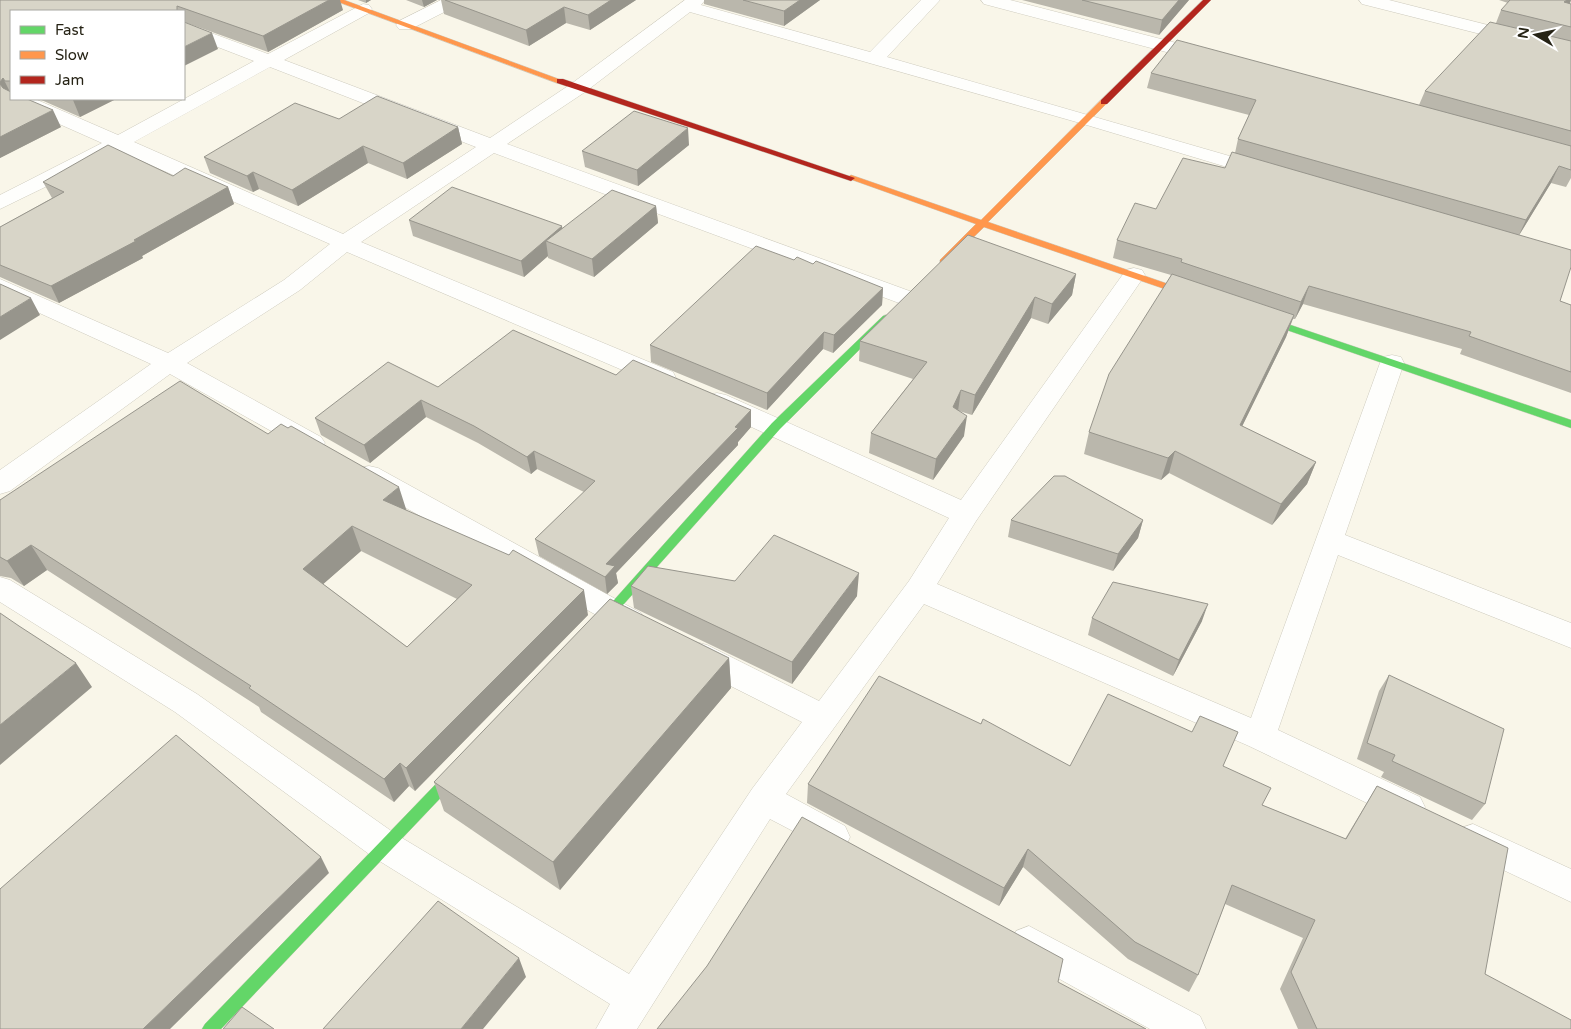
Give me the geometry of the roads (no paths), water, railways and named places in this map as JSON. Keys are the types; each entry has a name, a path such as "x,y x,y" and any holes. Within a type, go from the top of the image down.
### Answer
{"street":[{"path":"337,0 578,88 983,222 1208,300"},
{"path":"405,25 454,0"},
{"path":"874,58 932,0"},
{"path":"990,0 1222,60"},
{"path":"934,270 1207,0"},
{"path":"1368,0 1567,46"},
{"path":"0,484 169,362 292,285 346,243 578,88 691,3 1282,178"},
{"path":"0,203 120,142 363,9"},
{"path":"185,28 903,301 776,426 584,640"},
{"path":"21,100 346,243 776,426 966,514"},
{"path":"614,1029 764,799 918,589 966,514 1134,275"},
{"path":"0,286 169,362 611,612 822,718"},
{"path":"1245,313 1571,424"},
{"path":"1260,736 1392,363"},
{"path":"1328,540 1571,636"},
{"path":"0,588 186,703 385,846 636,998"},
{"path":"918,589 1260,736 1571,886"},
{"path":"210,1029 474,754"},
{"path":"764,799 859,851"},
{"path":"997,926 1187,1029"}]}
